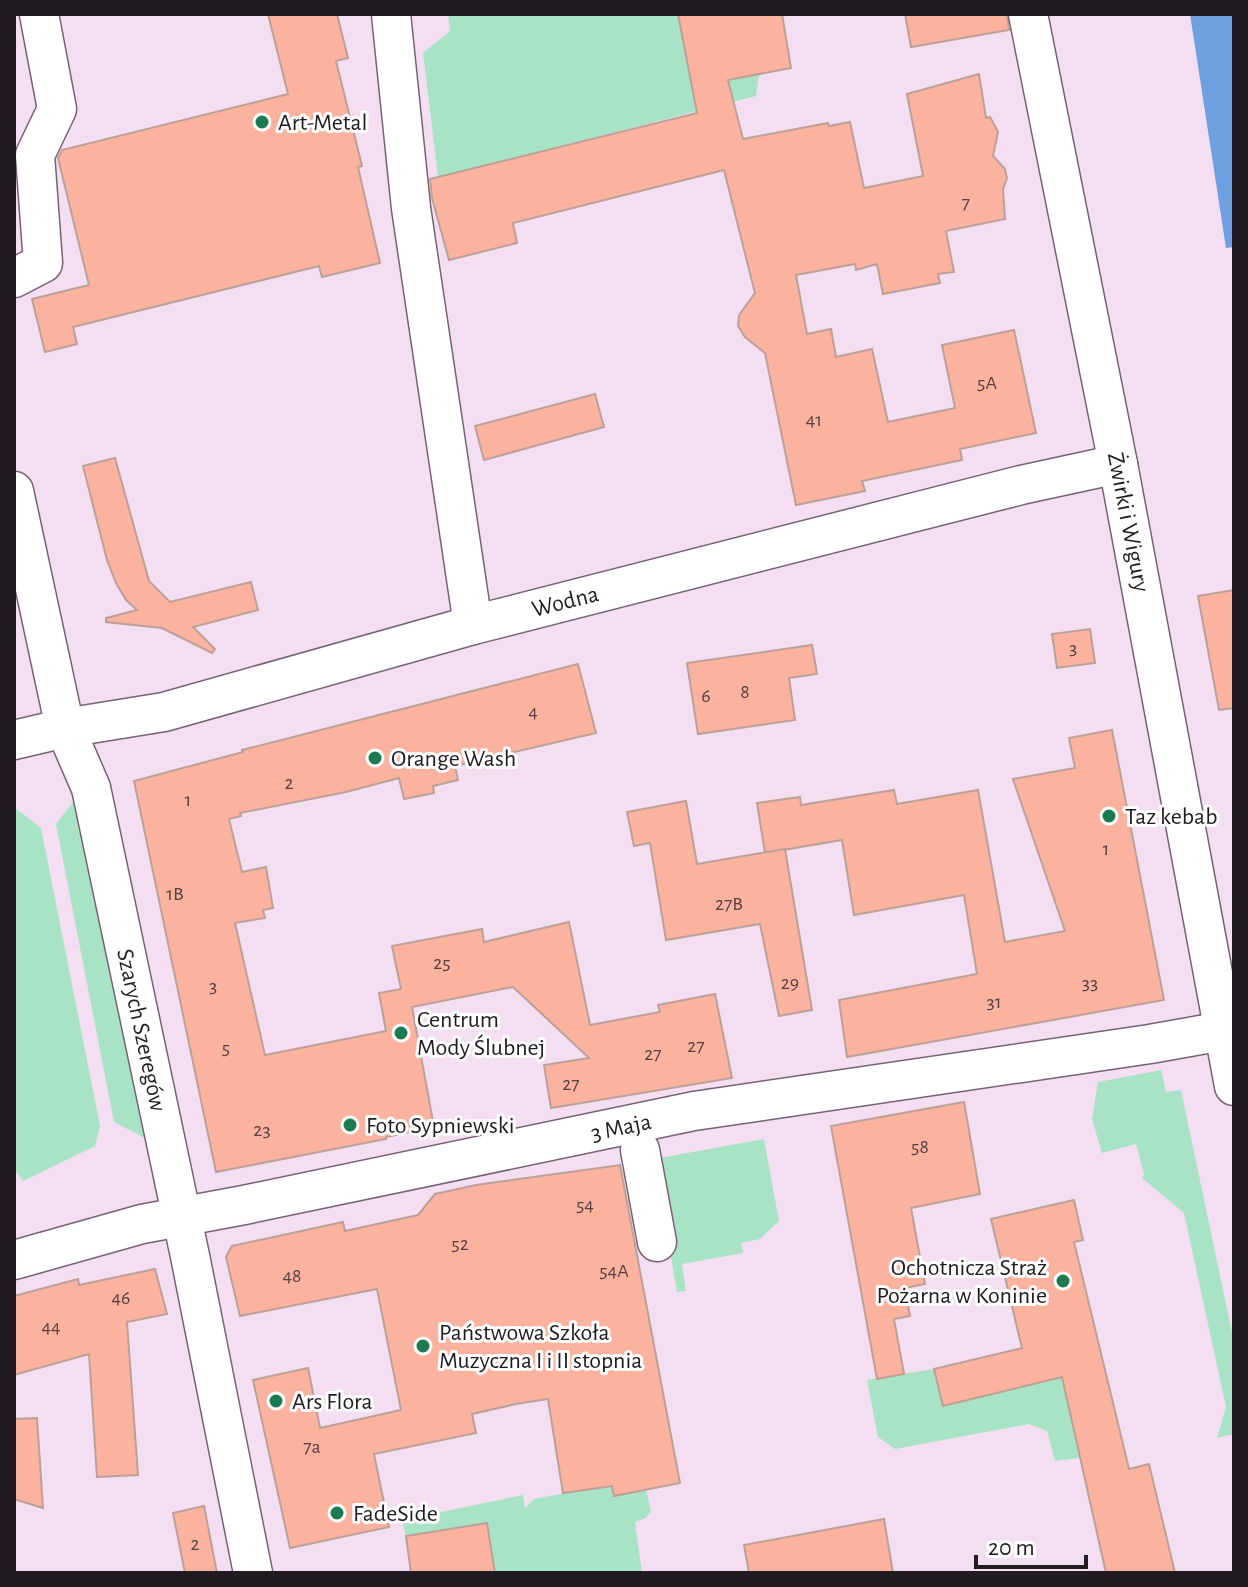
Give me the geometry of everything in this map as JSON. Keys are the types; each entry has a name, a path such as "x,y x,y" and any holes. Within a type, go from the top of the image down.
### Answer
{"street":[{"path":"14,278 43,263 35,155 57,109 39,14"},
{"path":"391,14 411,208 473,625"},
{"name":"Żwirki i Wigury","path":"1028,14 1229,1030 1234,1086"},
{"name":"Wodna","path":"14,740 65,728 164,712 473,625 1021,485 1118,464"},
{"name":"Szarych Szeregów","path":"14,491 65,728 91,788 253,1573"},
{"name":"3 Maja","path":"14,1260 181,1215 244,1205 694,1111 1229,1030"},
{"path":"640,1150 657,1242"}],"green space":[{"path":"448,14 678,14 687,64 755,51 759,74 756,96 438,177 423,53 450,31"},
{"path":"74,801 145,1138 114,1122 56,824"},
{"path":"14,807 41,828 100,1126 95,1146 23,1181 14,1169"},
{"path":"1161,1070 1166,1092 1181,1090 1234,1342 1234,1434 1217,1438 1226,1407 1184,1213 1142,1178 1144,1174 1136,1144 1102,1153 1092,1119 1098,1082"},
{"path":"764,1139 779,1221 760,1239 741,1243 743,1253 682,1264 686,1291 677,1292 654,1159"},
{"path":"934,1369 944,1406 1062,1377 1079,1458 1055,1461 1047,1431 1029,1424 895,1449 878,1437 867,1380"},
{"path":"593,1391 614,1495 646,1490 651,1511 646,1518 635,1522 642,1573 495,1573 487,1523 406,1536 402,1520 523,1495 525,1508 534,1499 581,1490"}],"water":[{"path":"1190,14 1234,14 1234,247 1226,248"}],"building":[{"path":"268,14 337,14 348,58 336,61 362,166 358,167 380,263 322,277 319,266 73,327 77,344 45,352 32,299 89,285 58,158 62,150 288,94"},
{"path":"678,14 782,14 791,68 728,80 743,139 828,123 829,126 850,122 864,188 923,176 907,94 979,74 986,118 990,117 998,132 993,156 1005,169 1007,178 1003,189 1005,219 946,231 954,272 938,274 940,283 883,294 877,264 856,270 855,264 796,275 807,334 831,329 836,357 872,349 888,422 955,408 942,345 1014,330 1036,433 960,449 962,460 862,481 865,491 796,505 765,353 745,337 738,326 739,315 755,293 724,170 513,223 517,243 449,260 430,179 697,113"},
{"path":"905,14 1007,14 1009,30 911,47"},
{"path":"595,394 604,427 484,460 475,426"},
{"path":"115,458 149,581 170,602 251,582 258,610 193,627 215,649 212,653 162,628 106,622 106,618 137,610 126,600 107,560 83,466"},
{"path":"1234,590 1234,708 1219,710 1198,596"},
{"path":"1090,629 1095,663 1057,668 1052,634"},
{"path":"812,645 817,674 789,678 795,720 698,734 687,663"},
{"path":"578,664 596,733 455,766 458,780 433,786 434,793 404,799 399,778 240,813 241,816 229,819 242,872 266,867 273,908 263,910 265,918 235,923 265,1055 386,1031 379,993 401,989 392,946 482,929 484,942 569,922 590,1025 660,1012 658,1005 715,994 732,1078 551,1108 544,1065 589,1058 513,987 412,1007 434,1127 216,1172 134,781 242,750"},
{"path":"1112,730 1164,1000 847,1057 839,1000 977,974 964,895 854,915 842,840 765,853 757,803 800,797 801,805 894,790 897,804 978,790 1005,942 1065,931 1013,779 1075,768 1069,738"},
{"path":"686,801 697,864 785,849 812,1010 779,1016 760,924 666,940 650,843 634,846 627,812"},
{"path":"964,1102 980,1194 911,1208 925,1284 905,1288 910,1316 894,1319 904,1374 877,1379 831,1126"},
{"path":"620,1165 680,1483 614,1496 612,1486 563,1493 548,1399 516,1404 472,1414 476,1433 374,1454 389,1527 290,1548 253,1380 308,1368 320,1428 401,1410 377,1289 240,1316 226,1257 232,1246 343,1222 345,1231 418,1215 435,1194 476,1185"},
{"path":"1074,1200 1083,1240 1074,1242 1129,1469 1149,1464 1175,1573 1106,1573 1062,1377 943,1406 934,1369 1022,1348 991,1219"},
{"path":"155,1269 167,1314 127,1322 138,1475 97,1477 89,1354 14,1375 14,1296 78,1279 79,1285"},
{"path":"37,1418 43,1508 14,1499 14,1419"},
{"path":"204,1506 217,1573 185,1573 173,1513"},
{"path":"884,1519 893,1573 749,1573 744,1545"},
{"path":"487,1523 495,1573 411,1573 406,1536"}],"place":[{"name":"Art-Metal","path":"262,122"},
{"name":"Orange Wash","path":"375,758"},
{"name":"Taz kebab","path":"1109,816"},
{"name":"Centrum Mody Ślubnej","path":"401,1033"},
{"name":"Foto Sypniewski","path":"350,1125"},
{"name":"Ochotnicza Straż Pożarna w Koninie","path":"1063,1281"},
{"name":"Państwowa Szkoła Muzyczna I i II stopnia","path":"423,1346"},
{"name":"Ars Flora","path":"276,1401"},
{"name":"FadeSide","path":"337,1513"}]}
